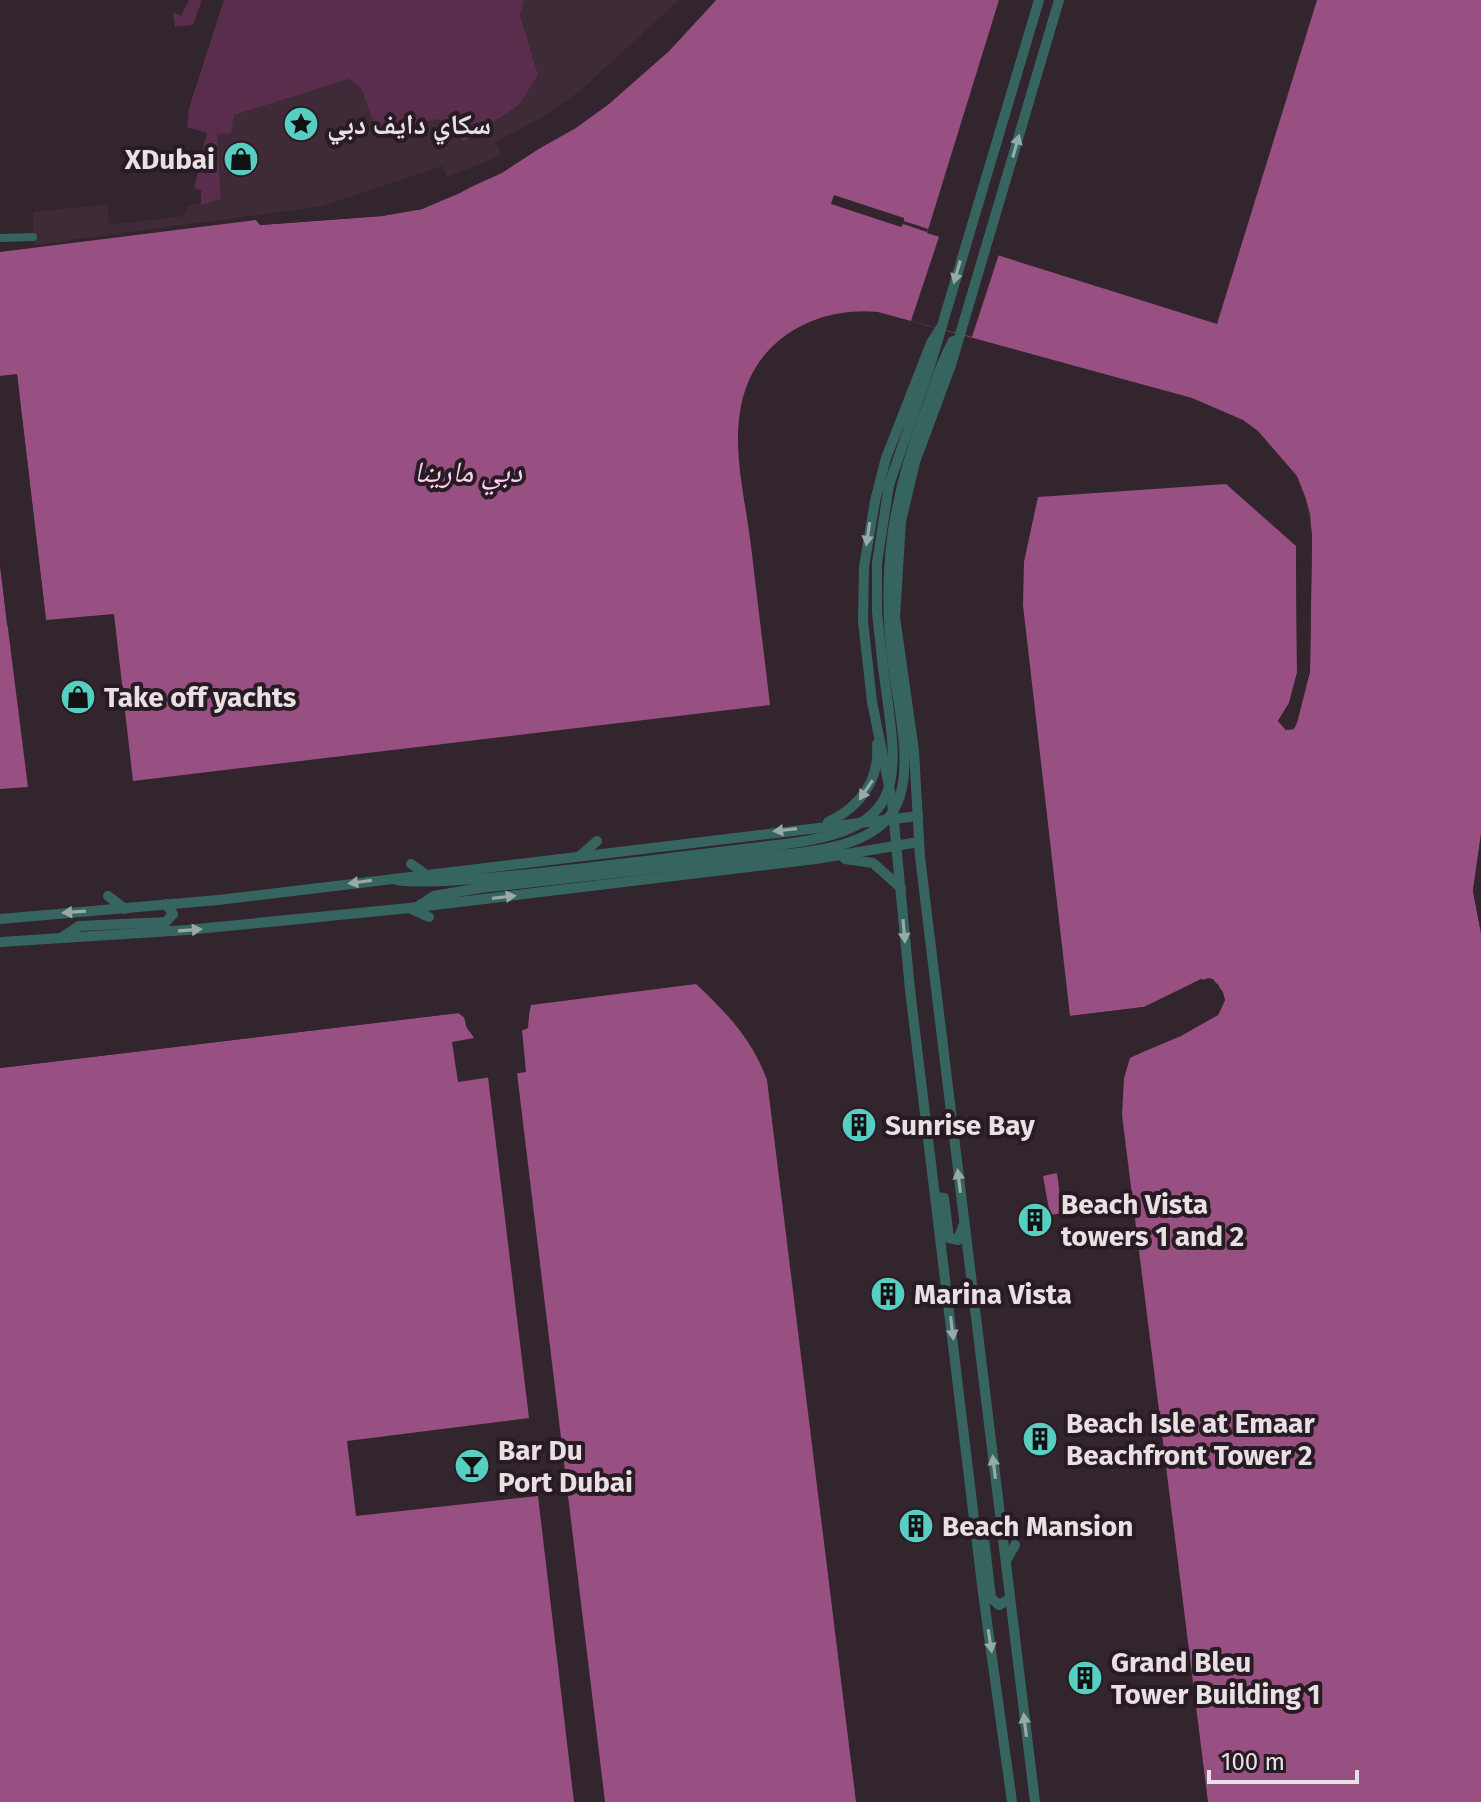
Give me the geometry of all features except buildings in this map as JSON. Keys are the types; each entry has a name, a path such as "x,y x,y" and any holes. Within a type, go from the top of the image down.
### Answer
{"street":[{"path":"888,667 876,590 884,511 897,459 940,329 1039,0"},
{"path":"1035,1802 919,842 914,751 896,636 897,560 915,462 994,221 1059,0"},
{"path":"0,238 33,237"},
{"path":"940,329 931,343 886,458 869,526 863,621 894,818 974,1523 1012,1802"},
{"path":"414,908 434,896 480,888 776,850 850,830 868,817 885,797 891,780 894,752 887,588 895,506 913,441 948,349 959,333"},
{"path":"817,826 842,815 867,789 876,770 879,730"},
{"path":"0,919 125,909 918,816"},
{"path":"581,855 597,841"},
{"path":"0,942 187,930 414,908 816,859 919,842"},
{"path":"392,878 403,883 462,880 776,850"},
{"path":"816,859 867,860 880,867 901,888"},
{"path":"411,864 424,873"},
{"path":"666,888 681,875"},
{"path":"108,896 125,909"},
{"path":"64,936 79,926 166,922 173,914 166,904"},
{"path":"414,908 429,917"},
{"path":"937,1197 944,1198 951,1241 958,1240 964,1224"},
{"path":"974,1523 984,1538 991,1598 999,1605 1010,1599"},
{"path":"1006,1561 1015,1545"},
{"path":"1019,1668 1032,1683"}],"shaded area":[{"path":"189,0 202,0 193,25 175,27 173,12 181,16"},
{"path":"224,0 524,0 520,15 538,75 519,105 463,142 452,126 437,119 378,135 361,88 349,79 234,115 231,133 217,134 221,199 201,205 201,190 194,188 207,133 187,127 189,108"},
{"name":"سكاي دايف دبي","path":"524,0 679,0 580,91 543,117 496,142 502,155 447,177 442,166 318,207 34,245 33,212 108,204 109,225 184,216 188,206 221,199 217,133 234,115 349,79 361,88 378,135 437,119 452,126 462,142 538,75 520,15"}],"water":[{"name":"دبي مارينا","path":"716,0 999,0 927,233 1217,324 1317,0 1481,0 1481,834 1473,891 1481,933 1481,1802 1208,1802 1122,1115 1124,1078 1130,1058 1218,1015 1225,1000 1218,984 1201,979 1144,1007 1070,1016 1023,605 1024,562 1038,497 1226,484 1296,546 1297,673 1289,703 1278,721 1286,730 1293,729 1310,671 1312,535 1306,499 1297,476 1258,431 1243,420 1192,398 878,312 830,315 788,334 771,348 757,366 746,387 738,428 741,479 770,705 133,781 114,614 46,620 17,375 0,376 0,252 256,220 261,225 382,216 422,209 460,193 576,128 609,104 669,51"},
{"path":"0,566 28,787 0,789"},
{"path":"696,984 738,1028 767,1080 856,1802 0,1802 0,1068 458,1013 465,1018 474,1038 452,1042 458,1082 526,1072 522,1030 525,1030 531,1005"},
{"path":"1057,1173 1062,1213 1050,1215 1043,1176"}],"pier":[{"path":"710,0 716,0 669,51 609,103 502,173 422,209 382,216 260,225 256,220 382,212 421,205 500,170 607,100 666,48"},
{"path":"834,195 904,218 904,221 928,229 927,232 903,224 901,227 831,204"},
{"path":"940,234 999,254 972,337 911,321"},
{"path":"17,374 46,620 42,620 14,378 0,380 0,376"},
{"path":"1312,535 1310,672 1297,723 1294,729 1286,730 1278,721 1289,703 1297,673 1296,546 1300,546 1301,674 1292,705 1282,720 1287,726 1293,723 1306,671 1308,539"},
{"path":"0,562 4,565 11,624 7,625"},
{"path":"1481,834 1477,891 1481,933 1473,891"},
{"path":"1208,978 1213,979 1223,992 1225,1000 1218,1015 1181,1036 1124,1060 1128,1055 1216,1012 1221,1000 1215,987 1211,983 1202,983 1145,1011 1071,1020 1070,1016 1144,1007"},
{"path":"695,980 700,983 538,1002 530,1005 528,1028 522,1030 524,1008 536,998"},
{"path":"457,1009 469,1015 474,1034 468,1030 463,1014 458,1013 0,1068 0,1064"},
{"path":"517,1073 605,1802 574,1802 538,1496 356,1516 347,1441 529,1418 488,1077"}],"place":[{"name":"سكاي دايف دبي","path":"301,124"},
{"name":"XDubai","path":"241,159"},
{"name":"Take off yachts","path":"78,697"},
{"name":"Sunrise Bay","path":"859,1125"},
{"name":"Beach Vista towers 1 and 2","path":"1035,1220"},
{"name":"Marina Vista","path":"888,1294"},
{"name":"Beach Isle at Emaar Beachfront Tower 2","path":"1040,1439"},
{"name":"Bar Du Port Dubai","path":"472,1466"},
{"name":"Beach Mansion","path":"916,1526"},
{"name":"Grand Bleu Tower Building 1","path":"1085,1678"}]}
